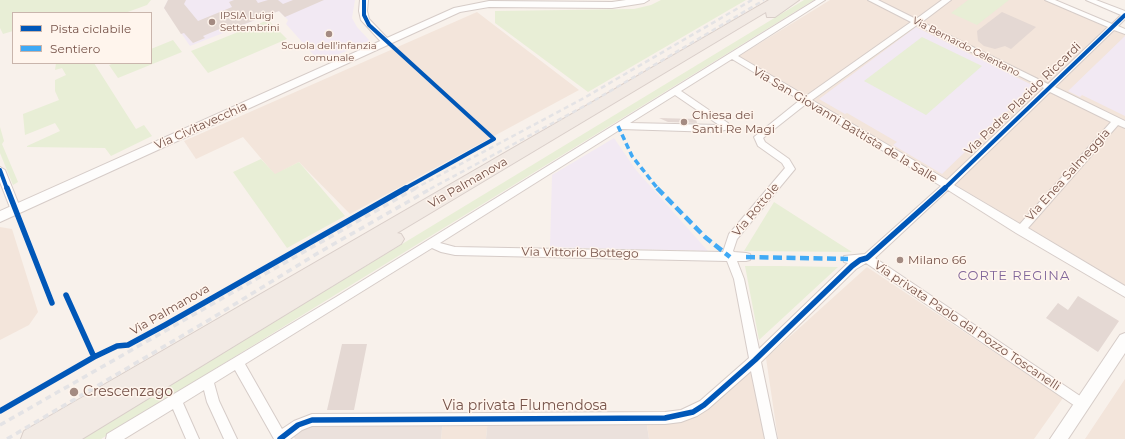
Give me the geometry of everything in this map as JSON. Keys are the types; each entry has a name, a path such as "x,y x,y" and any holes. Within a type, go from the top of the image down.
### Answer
{"highway":[{"name":"Via Palmanova","path":"32,439 778,0"},
{"name":"Via Palmanova","path":"62,439 794,0"}],"street":[{"path":"364,0 363,12 366,22 387,42"},
{"name":"Via Civitavecchia","path":"0,216 447,14 475,6 497,4 590,2 620,4 644,0"},
{"path":"112,439 432,243 821,0"},
{"name":"Via Bernardo Celentano","path":"872,0 1121,123"},
{"path":"805,101 947,0"},
{"path":"1049,0 1125,32"},
{"path":"1090,0 1125,15"},
{"name":"Via Padre Placido Riccardi","path":"867,258 947,186 1125,15"},
{"name":"Via San Giovanni Battista de la Salle","path":"731,56 1125,292"},
{"path":"618,126 716,129 726,127 725,124 674,91"},
{"name":"Via Rottole","path":"730,257 728,251 732,239 788,171 790,165 783,158 761,144 758,139 766,129 805,101"},
{"name":"Via Enea Salmeggia","path":"1020,230 1121,123"},
{"path":"0,170 16,210"},
{"name":"Via Vittorio Bottego","path":"432,243 441,248 455,251 730,257"},
{"path":"746,257 730,257 739,279 755,360 760,375 771,439"},
{"name":"Via privata Paolo dal Pozzo Toscanelli","path":"848,259 867,258 1082,404"},
{"name":"Via privata Flumendosa","path":"281,439 298,425 315,420 676,417 693,412 704,405 755,360 852,266 860,260 867,258"},
{"path":"1058,439 1125,340"},
{"path":"237,362 281,439"},
{"path":"208,380 213,402 231,439"},
{"path":"175,400 193,439"}],"shaded area":[{"path":"168,0 355,0 352,18 357,27 370,41 320,62 286,24 288,20 279,11 190,46 164,8"},
{"path":"830,0 1045,0 1125,34 1125,286 739,56"},
{"path":"477,12 579,90 350,214 299,162 275,175 243,137 196,159 184,141"},
{"path":"916,27 1034,86 942,174 893,145 897,142 847,113 845,114 819,99"},
{"path":"1125,36 1125,116 1082,95 1080,97 1068,91"},
{"path":"614,138 636,170 708,251 550,247 552,175"},
{"path":"0,227 12,229 38,312 29,325 0,340"},
{"path":"867,267 1063,398 1034,439 778,439 766,358"},
{"path":"755,360 771,439 649,439 646,418 685,415"},
{"path":"1125,379 1125,439 1085,439"},
{"path":"488,418 486,439 441,439 443,419"},
{"path":"488,418 646,418 649,439 486,439"},
{"path":"443,419 441,439 295,439 290,431 296,426"}],"green space":[{"path":"0,0 151,0 147,5 128,12 12,12 12,31 3,34 0,28"},
{"path":"661,0 746,0 588,92 495,23 495,11 634,9 651,5"},
{"path":"804,0 814,0 101,439 81,439"},
{"path":"968,0 1009,0 977,25 951,13"},
{"path":"268,20 287,39 208,73 191,51"},
{"path":"922,37 982,66 926,115 864,81"},
{"path":"173,40 182,52 118,78 109,65 152,64 152,49"},
{"path":"56,64 95,64 136,129 144,125 152,136 111,156 105,148 27,147 60,131 55,123 25,135 23,114 59,100 55,91 55,80 66,75 62,68 55,70"},
{"path":"0,127 4,141 2,144 18,182 13,185 0,153"},
{"path":"261,159 275,174 299,162 345,216 287,248 233,172"},
{"path":"774,202 852,252 744,251"},
{"path":"745,266 780,266 838,267 759,340"}],"building":[{"name":"IPSIA Luigi Settembrini","path":"168,0 186,0 184,4 198,21 232,7 229,2 234,0 256,0 258,3 268,0 278,0 283,4 293,0 324,0 285,17 279,11 226,31 222,28 203,36 205,38 193,43 184,33 181,34 164,8"},
{"path":"1002,12 1036,27 1011,49 1005,46 995,49 984,46 978,41 977,31"},
{"path":"659,118 696,119 697,123 668,122"},
{"path":"1078,296 1119,321 1098,352 1046,318 1058,303 1068,310"},
{"path":"342,344 367,344 354,410 327,410"}],"railway":[{"path":"414,189 584,98 752,0"},
{"path":"430,189 590,103 764,0"},
{"path":"0,425 416,188"},
{"path":"7,439 214,317 318,253 432,188"}],"marked path":[{"path":"618,126 632,156 654,184 705,237 730,257"},
{"path":"746,257 848,259"}],"cycle path":[{"path":"0,411 94,357 117,346 128,345 165,325 328,231 494,139 369,25 364,15 364,0"},
{"path":"280,439 298,425 312,420 665,418 681,416 693,412 704,405 755,360 852,266 860,260 867,258 947,186 1125,15"},
{"path":"0,170 52,303"},
{"path":"66,295 94,357"}],"place":[{"name":"IPSIA Luigi Settembrini","path":"212,22"},
{"name":"Scuola dell'infanzia comunale","path":"329,34"},
{"name":"Chiesa dei Santi Re Magi","path":"684,122"},
{"name":"Milano 66","path":"900,260"},
{"name":"Crescenzago","path":"74,392"}],"district":[{"name":"CORTE REGINA","path":"1014,276"}]}
